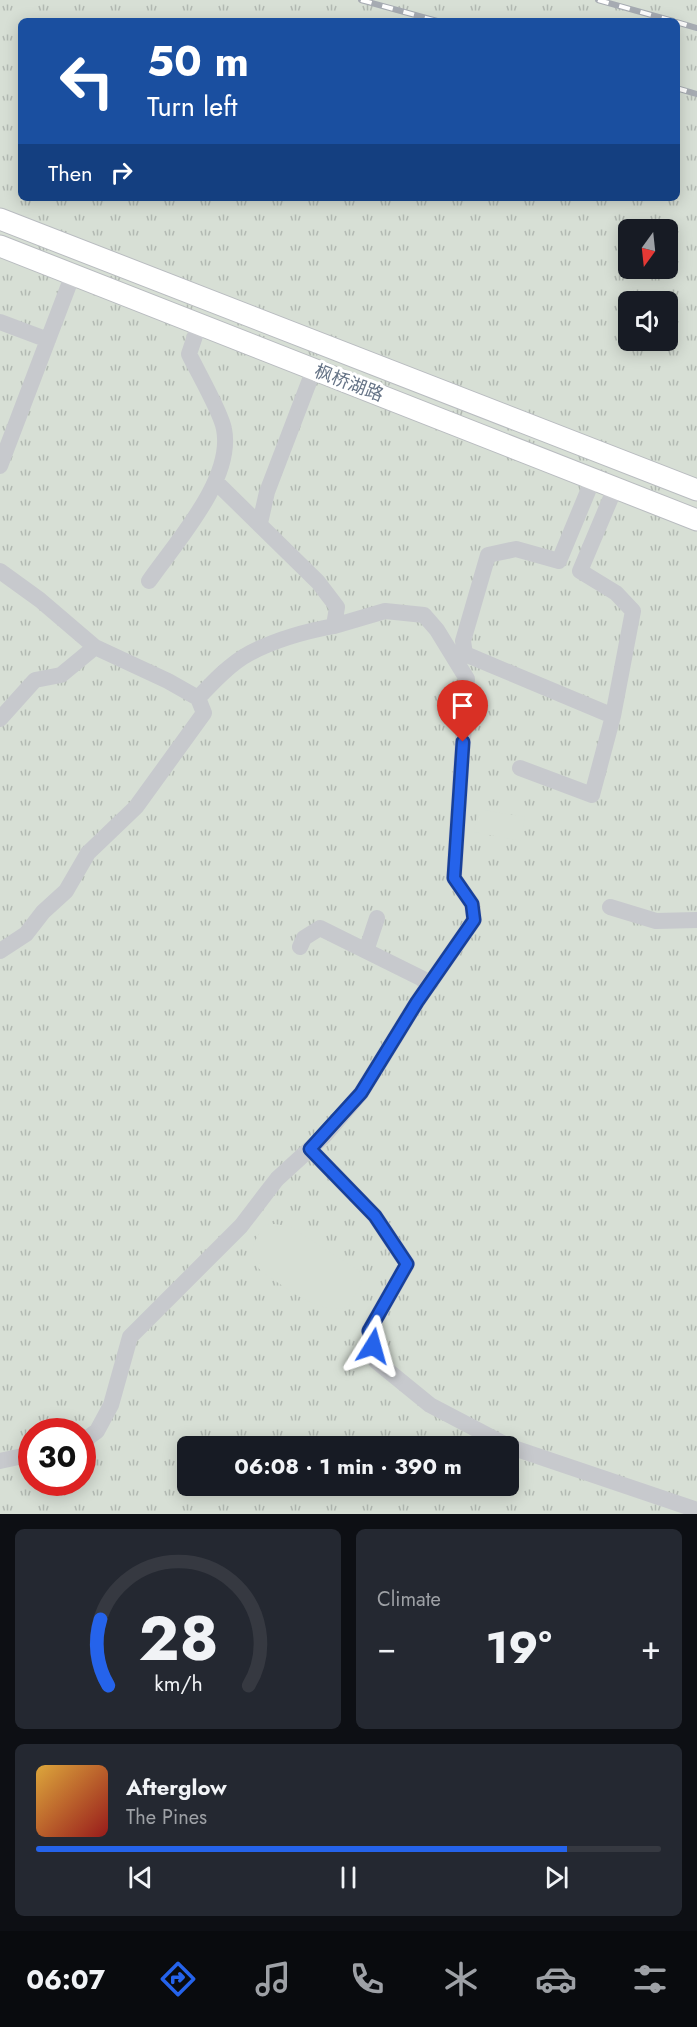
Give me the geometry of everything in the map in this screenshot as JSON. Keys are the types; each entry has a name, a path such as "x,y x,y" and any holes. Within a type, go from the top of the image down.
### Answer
{"main road":[{"name":"枫桥湖路","path":"0,219 697,490"},
{"name":"枫桥湖路","path":"0,246 697,520"}],"street":[{"path":"0,466 73,274"},
{"path":"0,322 48,340"},
{"path":"149,581 216,482 222,468 224,429 189,354 199,324"},
{"path":"260,523 267,492 314,369"},
{"path":"559,561 593,479"},
{"path":"216,482 318,582 337,607 334,626"},
{"path":"584,574 580,571 615,488"},
{"path":"520,768 592,795 613,716 633,611 616,594 559,561 516,549 488,555 463,641 465,654 613,716"},
{"path":"0,571 40,600 95,647 168,681 198,698 204,713 136,807 88,853 66,891 43,912 26,934 0,951"},
{"path":"96,1432 111,1405 130,1337 241,1226 277,1179 310,1149 361,1093 430,983 474,920 472,904 454,878 467,679 437,630 424,615 385,611 312,630 249,653 213,681 198,698"},
{"path":"0,719 35,680 61,675 95,647"},
{"path":"610,908 656,921 697,921"},
{"path":"366,951 376,918"},
{"path":"300,947 304,938 320,928 430,983"},
{"path":"310,1149 375,1216 407,1264 369,1331 376,1361 430,1405 489,1436"},
{"path":"519,1450 676,1509 697,1510"},
{"path":"0,1461 18,1457"}],"green space":[{"path":"0,0 697,0 697,1514 0,1514"},
{"path":"478,809 525,817 521,841 474,832"},
{"path":"265,1225 289,1226 359,1271 362,1283 348,1307 337,1309 314,1304 262,1272 252,1254 254,1243"}],"railway":[{"path":"361,0 426,18"},
{"path":"598,0 662,18"},
{"path":"680,23 697,28"},
{"path":"680,89 697,94"}],"route":[{"path":"373,1346 369,1331 407,1264 375,1216 310,1149 361,1093 417,1002 474,920 472,904 454,878 463,742"}]}
